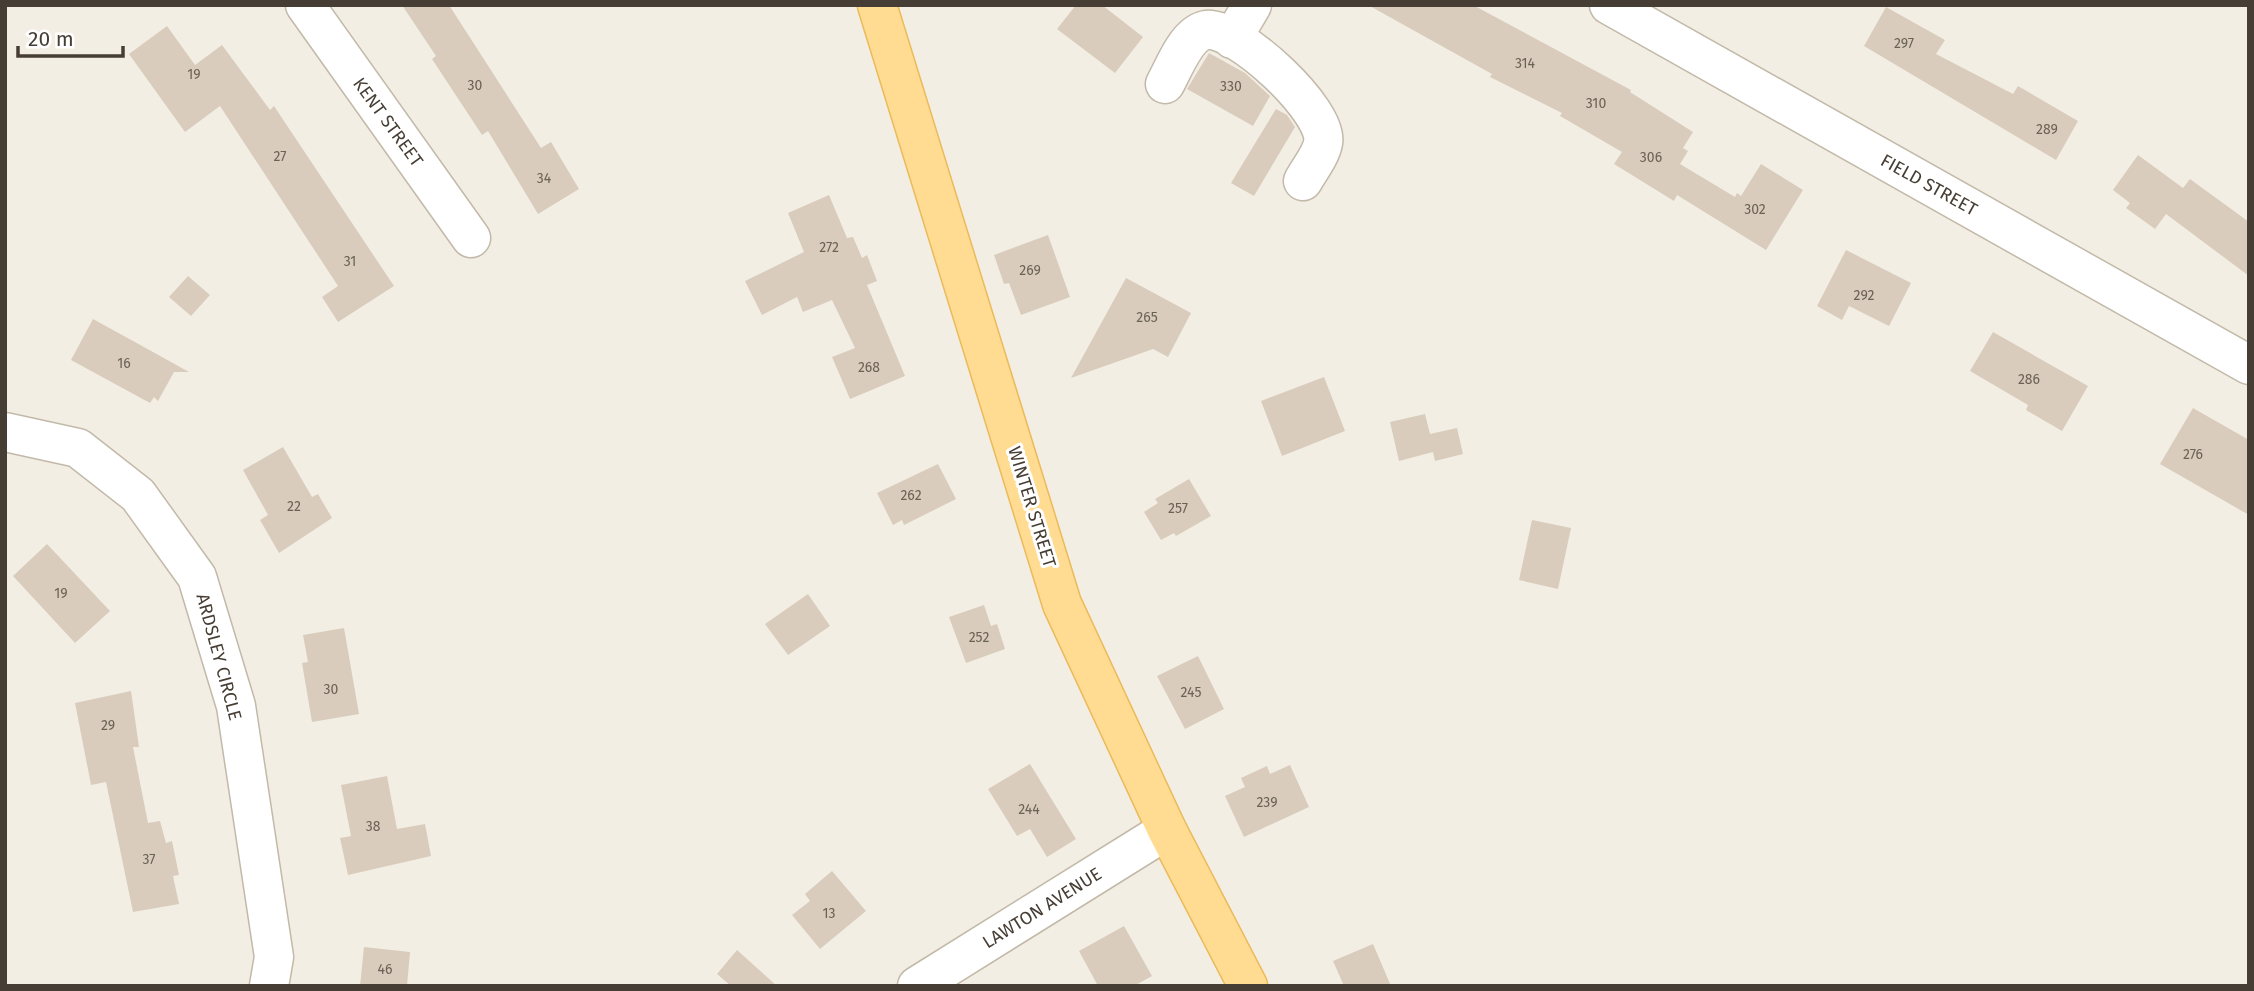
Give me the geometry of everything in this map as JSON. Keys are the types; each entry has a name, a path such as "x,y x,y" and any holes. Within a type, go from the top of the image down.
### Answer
{"main road":[{"name":"WINTER STREET","path":"877,5 1062,604 1167,830 1248,986"}],"street":[{"name":"KENT STREET","path":"305,5 471,238"},
{"path":"1232,39 1252,5"},
{"name":"FIELD STREET","path":"1609,5 2249,366"},
{"path":"1165,84 1191,40 1199,33 1219,31 1271,66 1313,109 1321,124 1324,143 1303,181"},
{"name":"ARDSLEY CIRCLE","path":"5,432 78,448 138,495 197,577 236,706 274,957 269,986"},
{"name":"LAWTON AVENUE","path":"917,986 1167,830"}],"building":[{"path":"402,5 449,5 541,148 551,142 579,189 538,214 488,131 482,135 432,59 436,56"},
{"path":"1076,5 1102,5 1143,37 1115,73 1057,29"},
{"path":"1368,5 1473,5 1631,90 1630,92 1693,132 1683,148 1688,151 1680,164 1735,197 1737,193 1741,196 1761,164 1803,190 1766,250 1677,195 1674,201 1614,164 1622,152 1560,116 1562,113 1490,77 1492,74"},
{"path":"1886,7 1945,40 1936,54 2013,94 2018,86 2078,121 2056,160 1864,46"},
{"path":"167,26 195,65 222,45 270,110 274,106 394,286 338,322 322,297 338,286 220,106 185,132 129,54"},
{"path":"1209,53 1245,73 1270,96 1253,126 1187,89"},
{"path":"1276,109 1287,115 1295,127 1254,196 1231,183"},
{"path":"2138,155 2183,188 2190,179 2249,222 2249,276 2166,214 2155,229 2126,208 2130,203 2113,190"},
{"path":"829,195 847,238 853,237 862,258 867,255 877,281 867,285 905,376 850,399 832,357 855,348 832,300 803,312 797,297 762,315 745,281 804,252 788,213"},
{"path":"1048,235 1070,297 1021,315 1009,283 1004,284 994,255"},
{"path":"1846,250 1911,283 1889,326 1849,306 1842,320 1817,306"},
{"path":"188,276 210,295 191,316 169,297"},
{"path":"1126,278 1191,313 1168,357 1153,349 1071,378"},
{"path":"93,319 189,372 174,372 158,401 154,397 150,403 71,360"},
{"path":"1993,332 2088,386 2062,431 2026,410 2028,405 1970,371"},
{"path":"1324,377 1345,431 1282,456 1261,401"},
{"path":"2193,408 2249,440 2249,515 2160,464"},
{"path":"1425,414 1430,434 1457,428 1463,454 1435,461 1433,452 1399,461 1390,422"},
{"path":"283,447 312,497 318,494 332,518 279,553 260,520 268,515 243,470"},
{"path":"938,464 956,499 904,525 902,520 893,525 877,493"},
{"path":"1189,479 1211,516 1176,536 1174,533 1161,540 1144,512 1158,503 1155,499"},
{"path":"1532,520 1571,528 1558,589 1519,580"},
{"path":"47,544 110,611 75,643 13,576"},
{"path":"808,594 830,626 788,655 765,624"},
{"path":"984,605 991,626 997,624 1005,649 966,663 949,617"},
{"path":"344,628 359,714 312,722 302,663 308,662 303,635"},
{"path":"1198,656 1224,709 1185,729 1157,676"},
{"path":"131,691 139,747 133,747 148,823 160,821 166,843 172,841 179,875 173,876 179,904 133,912 106,782 91,785 75,703"},
{"path":"1030,764 1076,839 1047,857 1030,829 1017,836 988,789"},
{"path":"1290,765 1309,807 1244,837 1225,796 1245,787 1241,778 1267,766 1270,774"},
{"path":"387,776 397,829 425,824 431,856 348,875 340,838 351,836 341,785"},
{"path":"832,871 866,911 820,949 792,915 810,901 805,894"},
{"path":"1124,926 1152,976 1134,986 1098,986 1079,951"},
{"path":"1373,944 1391,986 1344,986 1333,961"},
{"path":"364,947 410,952 407,986 360,986"},
{"path":"737,950 777,986 731,986 717,974"}]}
